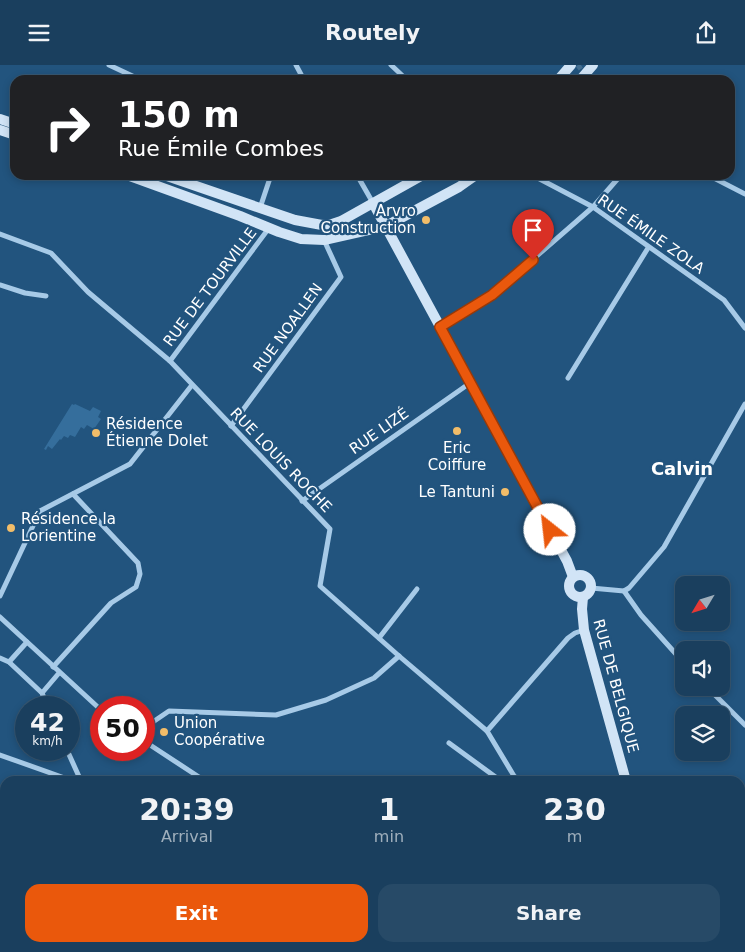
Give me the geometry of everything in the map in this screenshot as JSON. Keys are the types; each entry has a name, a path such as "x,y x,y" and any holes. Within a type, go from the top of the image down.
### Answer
{"main road":[{"path":"562,75 571,65"},
{"path":"584,75 593,65"},
{"path":"140,180 301,239 324,241 386,226 469,180"},
{"path":"179,180 295,220 322,225 341,221 415,180"},
{"path":"373,203 567,561 573,577 568,586 569,591 573,595 583,597 591,588 588,578 583,576 573,577"},
{"name":"RUE DE BELGIQUE","path":"583,597 584,631 625,776"}],"street":[{"path":"109,65 122,68 133,75"},
{"path":"391,65 402,75"},
{"path":"260,207 269,180"},
{"path":"360,180 373,203"},
{"name":"RUE ÉMILE ZOLA","path":"542,180 593,207 648,248 724,300 745,328"},
{"path":"440,327 492,295 593,207 617,180"},
{"path":"718,180 745,194"},
{"name":"RUE DE TOURVILLE","path":"170,361 269,228"},
{"name":"RUE LOUIS ROCHE","path":"0,235 51,253 88,292 170,361 330,529 320,585 487,731 514,776"},
{"name":"RUE NOALLEN","path":"231,426 340,277 324,241"},
{"path":"568,378 648,248"},
{"path":"0,285 25,293 46,296"},
{"name":"RUE LIZÉ","path":"302,501 470,383"},
{"path":"0,596 40,511 130,465 192,385"},
{"path":"591,588 624,591 629,589 664,547 745,404"},
{"path":"53,667 112,603 136,587 140,574 138,563 73,494"},
{"path":"379,638 417,589"},
{"path":"624,591 646,621 675,653"},
{"path":"0,617 90,700"},
{"path":"487,731 568,638 575,633 584,631"},
{"path":"9,661 27,642"},
{"path":"155,721 169,711 276,715 326,700 374,678 399,656"},
{"path":"0,658 9,661 43,696"},
{"path":"42,693 59,673"},
{"path":"716,696 745,725"},
{"path":"449,743 494,776"},
{"path":"155,748 197,776"},
{"path":"0,755 60,776"},
{"path":"72,761 79,776"}],"shaded area":[{"path":"72,404 90,411 93,407 101,411 98,417 101,419 94,429 87,425 84,429 81,427 75,437 70,435 68,438 64,436 52,449 48,446 46,450 44,449"}],"tunnel":[{"path":"578,65 585,75"}],"place":[{"name":"Arvro Construction","path":"426,220"},
{"name":"Eric Coiffure","path":"457,431"},
{"name":"Résidence Étienne Dolet","path":"96,433"},
{"name":"Le Tantuni","path":"505,492"},
{"name":"Résidence la Lorientine","path":"11,528"},
{"name":"Union Coopérative","path":"164,732"}],"district":[{"name":"Calvin","path":"682,469"}],"route":[{"path":"533,260 492,295 440,327 550,530"}]}
